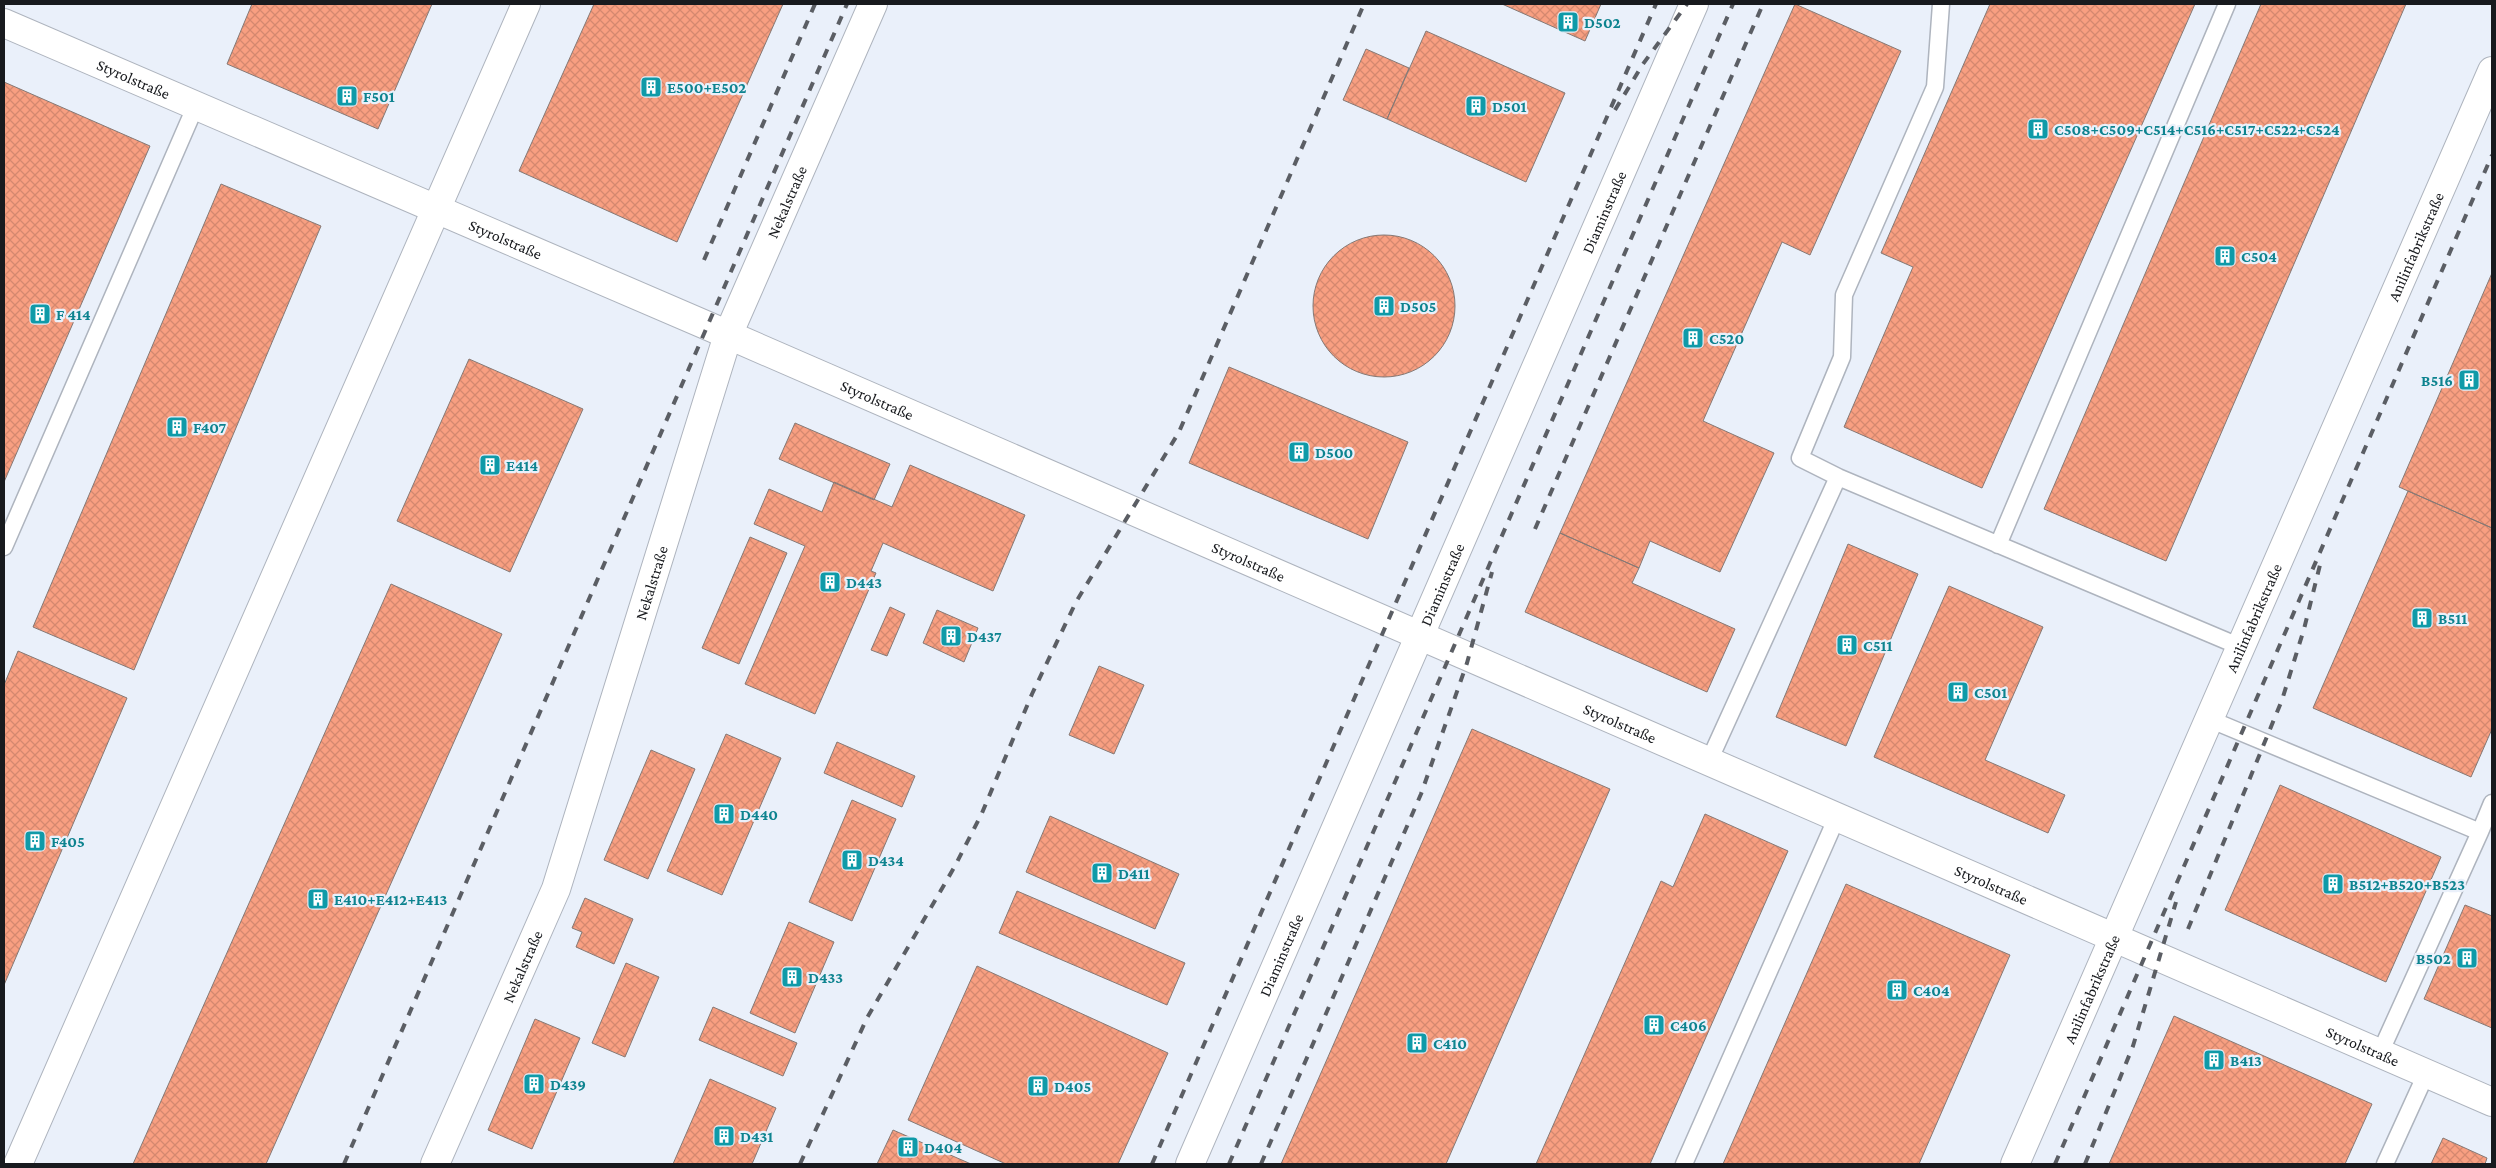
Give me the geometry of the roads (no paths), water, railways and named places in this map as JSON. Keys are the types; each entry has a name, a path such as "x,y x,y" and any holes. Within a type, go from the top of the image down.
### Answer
{"street":[{"path":"18,1164 526,4"},
{"name":"Nekalstraße","path":"435,1164 556,889 728,335 873,4"},
{"name":"Diaminstraße","path":"1190,1164 1694,4"},
{"name":"Styrolstraße","path":"4,23 436,208 2492,1102"},
{"name":"Anilinfabrikstraße","path":"2015,1164 2492,71"}],"lane":[{"path":"1941,4 1934,87 1844,295 1842,357 1800,458 1838,477 2241,647"},
{"path":"1998,545 2227,4"},
{"path":"4,547 196,105"},
{"path":"1709,761 1838,477"},
{"path":"2209,719 2480,832"},
{"path":"2380,1053 2492,803"},
{"path":"1684,1164 1837,817"},
{"path":"2385,1164 2426,1074"}],"railway":[{"path":"704,260 815,4"},
{"path":"344,1164 847,4"},
{"path":"800,1164 867,1018 955,866 982,813 1032,694 1076,602 1179,432 1364,4"},
{"path":"1152,1164 1656,4"},
{"path":"1615,110 1643,64 1687,4"},
{"path":"1229,1164 1733,4"},
{"path":"1535,529 1763,4"},
{"path":"2055,1164 2492,155"},
{"path":"2188,929 2282,700 2304,629 2321,561"},
{"path":"1261,1164 1421,794 1467,663 1492,572"},
{"path":"2085,1164 2133,1046 2176,902"}],"place":[{"name":"D502","path":"1568,22"},
{"name":"E500+E502","path":"651,87"},
{"name":"F501","path":"347,96"},
{"name":"D501","path":"1476,106"},
{"name":"C508+C509+C514+C516+C517+C522+C524","path":"2038,129"},
{"name":"C504","path":"2225,256"},
{"name":"D505","path":"1384,306"},
{"name":"F 414","path":"40,314"},
{"name":"C520","path":"1693,338"},
{"name":"B516","path":"2469,380"},
{"name":"F407","path":"177,427"},
{"name":"D500","path":"1299,452"},
{"name":"E414","path":"490,465"},
{"name":"D443","path":"830,582"},
{"name":"B511","path":"2422,618"},
{"name":"D437","path":"951,636"},
{"name":"C511","path":"1847,645"},
{"name":"C501","path":"1958,692"},
{"name":"D440","path":"724,814"},
{"name":"F405","path":"35,841"},
{"name":"D434","path":"852,860"},
{"name":"D411","path":"1102,873"},
{"name":"B512+B520+B523","path":"2333,884"},
{"name":"E410+E412+E413","path":"318,899"},
{"name":"B502","path":"2467,958"},
{"name":"D433","path":"792,977"},
{"name":"C404","path":"1897,990"},
{"name":"C406","path":"1654,1025"},
{"name":"C410","path":"1417,1043"},
{"name":"B413","path":"2214,1060"},
{"name":"D439","path":"534,1084"},
{"name":"D405","path":"1038,1086"},
{"name":"D431","path":"724,1136"},
{"name":"D404","path":"908,1147"}]}
